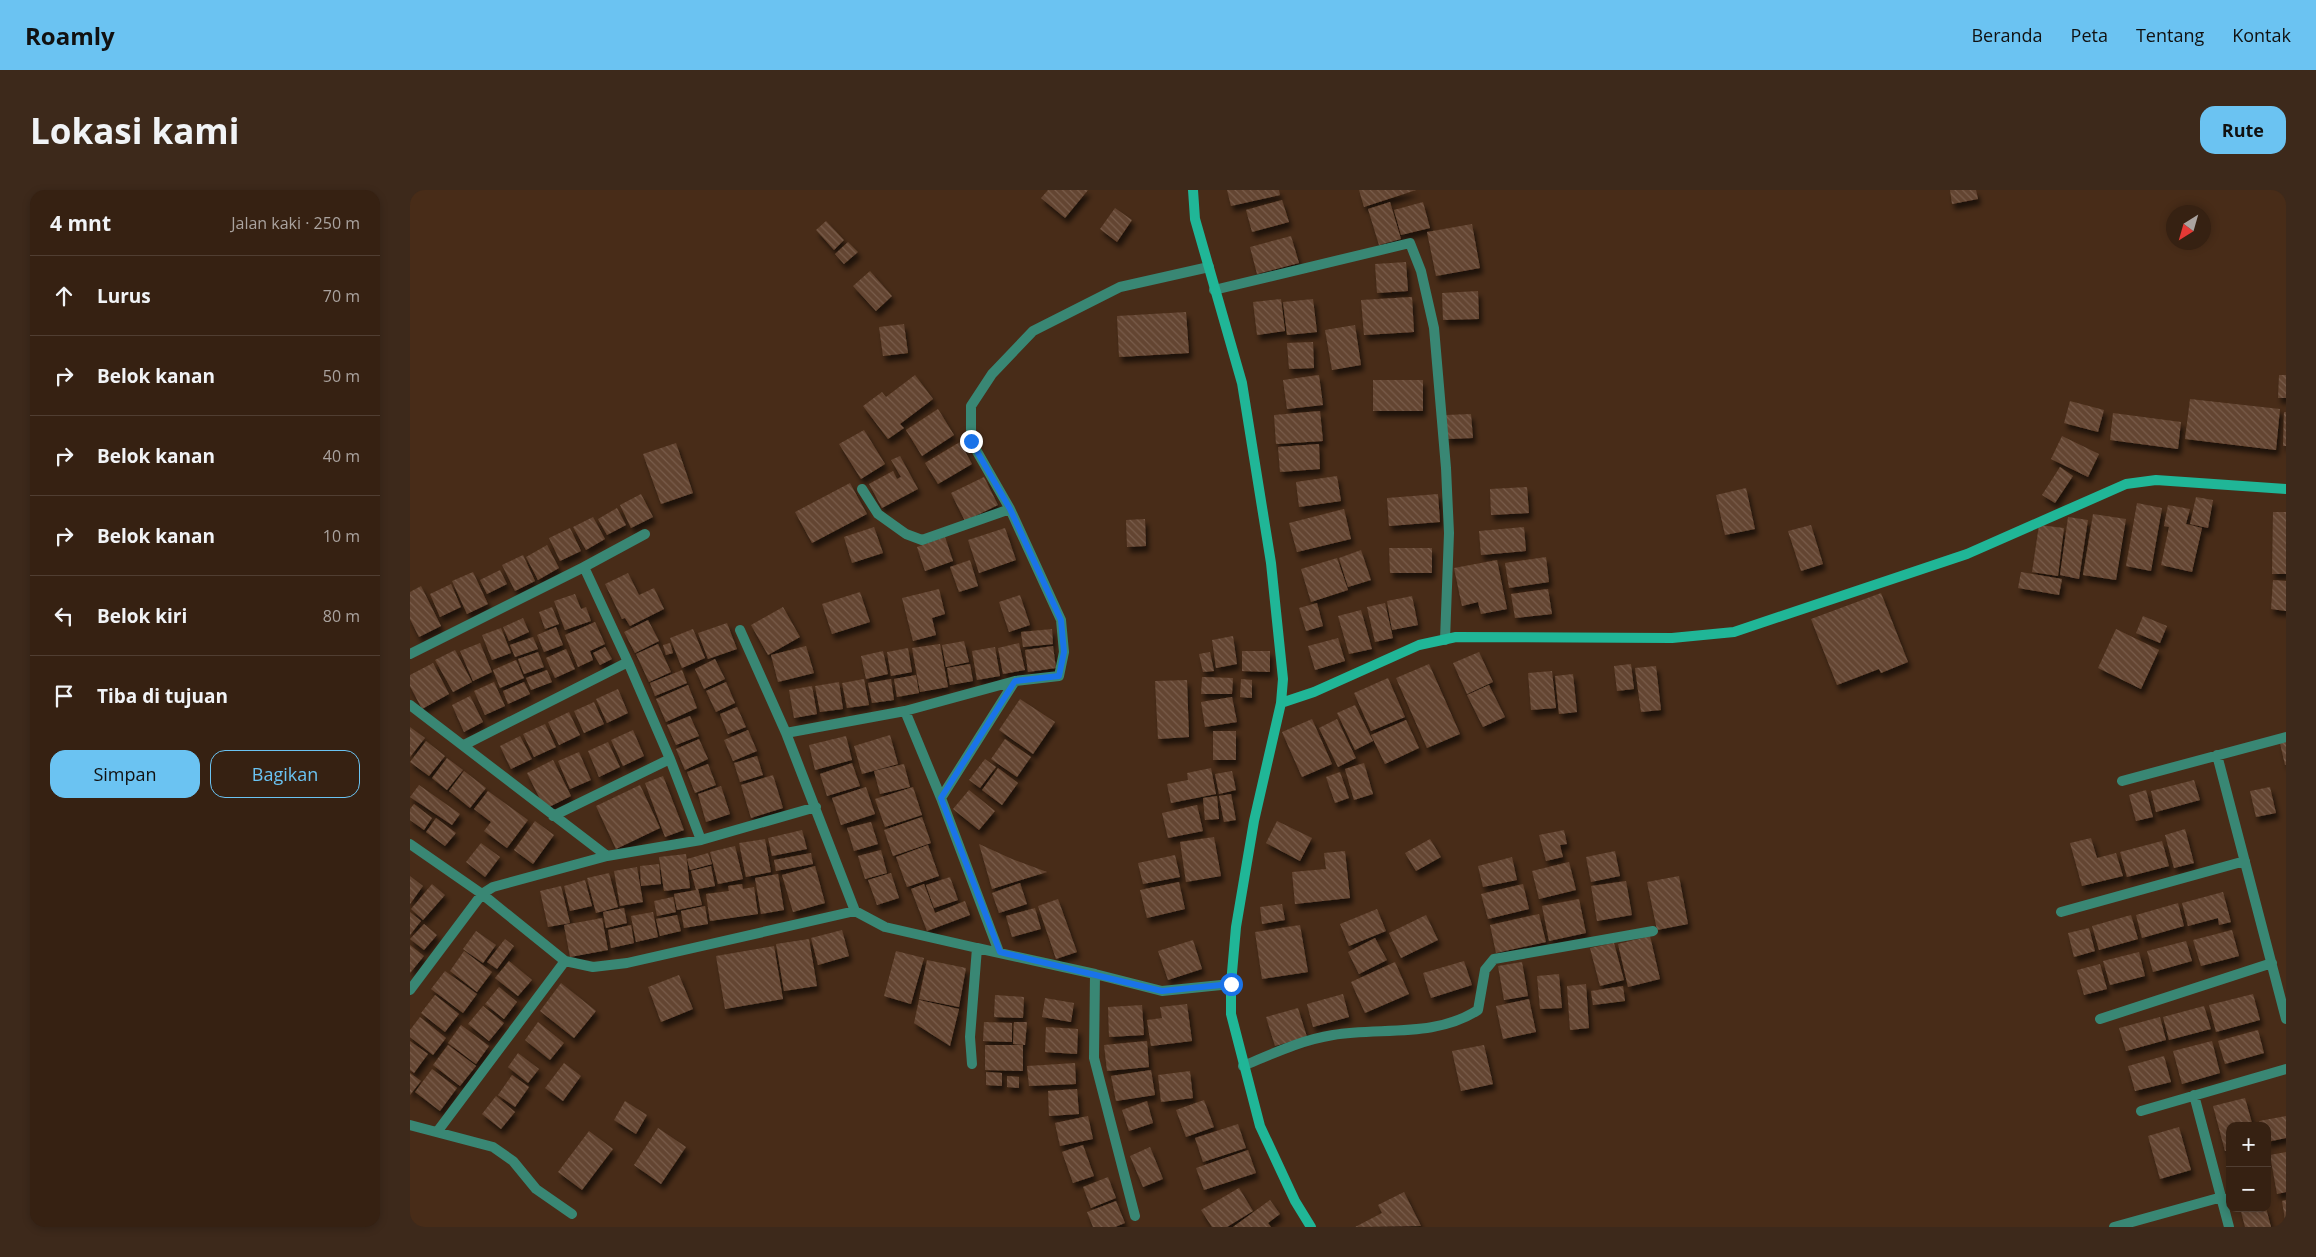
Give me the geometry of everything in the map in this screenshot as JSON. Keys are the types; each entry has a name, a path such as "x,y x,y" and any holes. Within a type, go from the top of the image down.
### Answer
{"street":[{"path":"1193,190 1195,219 1242,382 1259,482 1283,679 1281,703 1254,821 1236,927 1231,984 1231,1014 1260,1126 1295,1201 1311,1227"},
{"path":"1214,290 1410,243 1421,271 1434,328 1446,468 1449,533 1445,640"},
{"path":"786,733 905,711 1015,681 1059,676 1064,652 1061,620 1010,509 971,441 971,406 992,374 1033,331 1120,288 1209,267"},
{"path":"1281,703 1314,692 1419,646 1456,637 1672,638 1734,632 1967,554 2126,484 2156,480 2286,489"},
{"path":"862,489 878,514 906,534 922,540 1010,509"},
{"path":"410,654 584,567 645,534"},
{"path":"584,567 670,759 700,840"},
{"path":"740,630 816,806 855,911 884,927 1000,952 1162,991 1231,984"},
{"path":"464,745 628,662"},
{"path":"941,798 1015,681"},
{"path":"410,705 607,856"},
{"path":"905,711 941,798 1000,952"},
{"path":"2122,781 2286,737"},
{"path":"2218,755 2286,1018"},
{"path":"553,816 670,759"},
{"path":"410,990 482,894 493,887 607,856 700,840 816,806"},
{"path":"410,844 482,894 565,961 593,967 627,962 855,911"},
{"path":"2061,912 2245,861"},
{"path":"1243,1066 1278,1051 1332,1035 1435,1028 1478,1010 1485,970 1494,959 1653,931"},
{"path":"972,1064 970,1037 977,948"},
{"path":"437,1132 565,961"},
{"path":"2100,1019 2272,963"},
{"path":"1095,974 1094,1058 1135,1216"},
{"path":"2141,1110 2286,1069"},
{"path":"2194,1094 2229,1227"},
{"path":"410,1124 493,1147 514,1161 536,1189 572,1214"},
{"path":"2120,1226 2222,1197"}],"building":[{"path":"1048,190 1088,190 1065,218 1041,198"},
{"path":"1227,190 1279,190 1280,195 1231,206"},
{"path":"1359,190 1416,190 1364,207"},
{"path":"1950,190 1976,190 1978,199 1952,204"},
{"path":"1282,200 1289,222 1252,232 1246,210"},
{"path":"1390,202 1401,239 1379,245 1368,209"},
{"path":"1423,202 1430,228 1401,235 1394,210"},
{"path":"1115,208 1132,220 1117,242 1100,229"},
{"path":"826,221 844,240 834,250 816,230"},
{"path":"1472,224 1480,268 1436,276 1427,232"},
{"path":"1291,236 1299,263 1257,274 1250,247"},
{"path":"848,242 858,252 844,264 835,254"},
{"path":"1406,262 1408,291 1377,293 1375,264"},
{"path":"870,271 892,296 876,311 853,286"},
{"path":"1478,291 1479,319 1443,320 1442,293"},
{"path":"1412,297 1414,332 1364,335 1361,300"},
{"path":"1281,299 1285,331 1257,335 1253,302"},
{"path":"1313,299 1317,332 1287,335 1283,302"},
{"path":"1186,312 1189,353 1119,357 1117,316"},
{"path":"904,324 908,353 883,356 879,327"},
{"path":"1355,325 1361,365 1332,370 1325,330"},
{"path":"1313,342 1314,368 1289,369 1287,343"},
{"path":"915,375 933,399 900,424 904,428 888,439 863,406 882,392 886,397"},
{"path":"1319,375 1323,405 1287,409 1283,380"},
{"path":"2279,375 2286,375 2286,398 2278,398"},
{"path":"1373,380 1423,380 1423,411 1373,411"},
{"path":"2190,399 2280,409 2276,450 2185,439"},
{"path":"2070,401 2104,410 2098,432 2064,423"},
{"path":"938,409 954,435 922,456 906,430"},
{"path":"1320,411 1323,441 1276,444 1274,415"},
{"path":"2284,412 2286,412 2286,446 2283,446"},
{"path":"2113,413 2181,422 2178,449 2110,440"},
{"path":"1471,414 1473,438 1447,439 1446,415"},
{"path":"864,430 885,464 861,479 839,444"},
{"path":"2062,436 2099,454 2088,477 2051,459"},
{"path":"960,442 972,464 938,484 925,463"},
{"path":"676,443 693,493 661,504 643,454"},
{"path":"1319,444 1320,469 1280,472 1278,447"},
{"path":"900,456 918,489 882,508 869,484 893,471 897,479 901,477 891,460"},
{"path":"2060,467 2073,476 2055,503 2042,495"},
{"path":"1337,476 1341,501 1299,507 1296,482"},
{"path":"984,477 998,505 965,521 951,493"},
{"path":"850,483 867,514 812,543 795,512"},
{"path":"1527,487 1529,513 1491,515 1490,489"},
{"path":"1746,488 1755,529 1725,535 1716,495"},
{"path":"641,494 653,517 631,528 620,505"},
{"path":"1438,494 1440,522 1389,526 1387,498"},
{"path":"2196,497 2213,500 2208,528 2190,524"},
{"path":"2137,503 2162,508 2151,571 2126,566"},
{"path":"2168,505 2190,509 2186,524 2202,528 2192,572 2161,565 2169,527 2164,526"},
{"path":"617,508 626,525 607,535 598,519"},
{"path":"1344,509 1351,539 1297,552 1289,523"},
{"path":"2273,512 2286,512 2286,574 2272,574"},
{"path":"2093,514 2126,519 2116,580 2083,575"},
{"path":"593,517 605,539 586,550 573,527"},
{"path":"2068,517 2088,520 2079,579 2060,575"},
{"path":"1145,519 1146,546 1127,547 1126,520"},
{"path":"1811,525 1823,564 1801,571 1788,531"},
{"path":"2039,525 2064,528 2058,576 2032,572"},
{"path":"874,527 883,553 852,563 844,537"},
{"path":"1524,527 1526,551 1481,555 1479,531"},
{"path":"570,528 581,551 560,561 549,538"},
{"path":"1005,528 1016,560 979,573 968,540"},
{"path":"945,537 953,561 925,571 917,547"},
{"path":"547,545 559,568 538,580 526,557"},
{"path":"1389,548 1432,548 1432,573 1390,573"},
{"path":"1361,550 1371,580 1348,587 1339,558"},
{"path":"523,555 535,581 515,591 502,565"},
{"path":"1546,557 1549,582 1509,588 1505,563"},
{"path":"1337,558 1348,590 1311,602 1301,569"},
{"path":"970,560 978,586 959,592 950,567"},
{"path":"1497,560 1507,609 1481,614 1478,602 1462,606 1454,568"},
{"path":"500,570 507,584 487,594 480,580"},
{"path":"473,572 488,604 467,614 452,581"},
{"path":"2021,572 2062,579 2059,595 2018,588"},
{"path":"628,573 639,595 654,588 664,609 630,626 625,618 622,619 605,584"},
{"path":"2273,580 2286,581 2286,611 2271,609"},
{"path":"451,584 461,607 440,617 430,594"},
{"path":"421,586 441,626 419,637 410,619 410,592"},
{"path":"939,589 945,614 932,618 936,635 913,641 902,598"},
{"path":"1548,589 1552,614 1515,618 1511,594"},
{"path":"860,592 870,622 832,634 822,604"},
{"path":"1881,593 1908,662 1881,673 1879,669 1837,685 1811,619"},
{"path":"575,594 581,609 586,607 591,621 565,630 554,601"},
{"path":"1020,595 1030,625 1009,632 999,602"},
{"path":"1412,596 1418,625 1392,630 1387,601"},
{"path":"1317,603 1323,626 1306,631 1299,608"},
{"path":"1385,603 1393,638 1375,642 1367,607"},
{"path":"552,607 559,624 545,629 539,612"},
{"path":"783,607 800,637 768,655 751,625"},
{"path":"1361,610 1372,649 1349,654 1338,616"},
{"path":"2143,616 2167,626 2160,643 2136,633"},
{"path":"523,618 529,632 509,641 503,627"},
{"path":"648,620 659,641 635,653 624,632"},
{"path":"595,622 605,644 590,651 593,660 578,667 565,635"},
{"path":"727,623 737,649 708,659 698,633"},
{"path":"556,627 563,645 544,652 537,635"},
{"path":"501,628 511,653 492,660 482,635"},
{"path":"693,629 705,658 682,668 670,638"},
{"path":"1052,629 1053,644 1023,647 1021,632"},
{"path":"2116,629 2159,650 2141,689 2098,668"},
{"path":"1233,636 1237,664 1216,668 1212,640"},
{"path":"533,637 538,649 515,657 510,645"},
{"path":"1338,638 1345,661 1315,670 1308,646"},
{"path":"964,641 969,662 946,667 942,645"},
{"path":"480,643 492,672 473,681 460,651"},
{"path":"670,643 673,653 666,655 663,645"},
{"path":"1019,643 1025,670 1003,674 998,648"},
{"path":"658,644 671,672 649,682 636,654"},
{"path":"940,644 948,687 920,692 912,648"},
{"path":"806,646 814,673 778,682 771,655"},
{"path":"1053,646 1056,668 1028,672 1025,650"},
{"path":"605,647 612,659 600,665 593,653"},
{"path":"995,647 1000,676 977,680 972,651"},
{"path":"908,648 912,672 891,676 887,652"},
{"path":"566,649 575,669 555,678 546,658"},
{"path":"455,650 472,682 453,692 435,660"},
{"path":"883,651 888,674 866,679 861,656"},
{"path":"1242,651 1270,651 1270,672 1242,671"},
{"path":"538,652 544,667 524,674 518,659"},
{"path":"1210,652 1214,671 1203,672 1199,654"},
{"path":"1479,652 1493,682 1467,694 1453,663"},
{"path":"715,659 725,679 704,689 695,669"},
{"path":"516,660 524,678 500,688 493,670"},
{"path":"433,663 449,694 422,709 410,686 410,675"},
{"path":"970,664 973,681 950,685 947,668"},
{"path":"1429,664 1460,734 1427,748 1396,678"},
{"path":"1631,664 1634,689 1617,691 1614,666"},
{"path":"1656,666 1661,710 1641,712 1635,668"},
{"path":"547,670 552,682 531,690 526,678"},
{"path":"682,670 687,683 655,696 650,683"},
{"path":"1552,671 1556,708 1531,710 1528,673"},
{"path":"1573,674 1577,712 1559,714 1555,676"},
{"path":"916,675 919,693 897,697 894,679"},
{"path":"1202,677 1233,678 1232,694 1201,694"},
{"path":"1388,678 1405,717 1371,731 1354,693"},
{"path":"864,679 869,705 847,708 842,683"},
{"path":"891,679 894,700 872,703 868,683"},
{"path":"1241,679 1252,680 1252,698 1240,697"},
{"path":"1187,680 1189,737 1158,739 1155,681"},
{"path":"494,682 505,706 485,715 474,691"},
{"path":"524,682 530,694 508,704 503,691"},
{"path":"726,682 735,703 716,712 706,691"},
{"path":"839,682 843,709 820,712 815,686"},
{"path":"688,685 697,708 666,722 656,699"},
{"path":"1489,685 1505,717 1483,727 1467,695"},
{"path":"812,686 817,714 794,718 789,690"},
{"path":"618,689 628,713 607,723 596,699"},
{"path":"470,696 483,722 464,732 452,705"},
{"path":"1232,697 1237,722 1205,727 1201,702"},
{"path":"1020,699 1055,722 1033,754 999,730"},
{"path":"594,702 604,724 584,733 574,711"},
{"path":"1355,705 1373,741 1355,750 1337,713"},
{"path":"737,707 746,727 728,734 720,714"},
{"path":"569,712 580,735 559,745 548,722"},
{"path":"690,716 699,736 676,745 667,725"},
{"path":"1312,719 1332,764 1302,777 1282,732"},
{"path":"1337,719 1356,758 1338,767 1319,728"},
{"path":"1406,720 1419,748 1385,764 1371,735"},
{"path":"545,724 556,747 534,757 523,734"},
{"path":"410,727 425,738 410,757"},
{"path":"633,730 644,756 623,766 611,740"},
{"path":"748,730 757,751 733,761 724,740"},
{"path":"1213,731 1236,731 1236,760 1213,760"},
{"path":"890,735 898,764 862,774 854,746"},
{"path":"520,736 532,759 511,769 500,746"},
{"path":"846,736 852,760 815,770 809,745"},
{"path":"699,739 708,759 685,770 676,749"},
{"path":"1005,739 1031,757 1017,777 991,759"},
{"path":"426,741 445,756 429,776 410,762"},
{"path":"608,742 620,767 599,777 588,751"},
{"path":"2286,742 2286,765 2285,765 2280,743"},
{"path":"579,752 591,780 570,789 558,761"},
{"path":"757,756 763,775 740,782 734,763"},
{"path":"447,758 463,770 447,790 432,778"},
{"path":"985,759 996,767 980,788 969,780"},
{"path":"553,760 571,796 545,809 527,773"},
{"path":"852,763 860,786 827,796 820,774"},
{"path":"1364,763 1373,794 1354,800 1345,769"},
{"path":"708,764 716,785 695,793 687,772"},
{"path":"904,764 910,787 880,794 874,771"},
{"path":"998,768 1018,783 1002,805 982,790"},
{"path":"1211,768 1216,794 1171,803 1167,784 1188,780 1187,773"},
{"path":"464,771 486,788 470,808 449,791"},
{"path":"1232,771 1236,790 1219,794 1215,774"},
{"path":"1340,772 1349,798 1335,803 1326,777"},
{"path":"773,775 783,808 751,818 741,785"},
{"path":"663,776 684,830 665,837 645,783"},
{"path":"2194,780 2200,800 2156,812 2151,791"},
{"path":"419,785 460,814 452,825 410,797"},
{"path":"640,785 660,828 616,849 596,806"},
{"path":"721,786 730,814 706,822 698,794"},
{"path":"866,787 875,814 841,825 832,798"},
{"path":"913,787 922,815 885,827 875,799"},
{"path":"2270,787 2276,813 2256,817 2250,791"},
{"path":"969,790 995,811 979,830 953,809"},
{"path":"2146,790 2153,817 2136,821 2129,795"},
{"path":"488,791 528,820 507,848 484,831 491,822 474,809"},
{"path":"1231,794 1236,820 1224,822 1219,796"},
{"path":"1217,796 1219,819 1205,820 1203,798"},
{"path":"414,804 432,818 424,830 410,820 410,809"},
{"path":"1197,805 1203,831 1168,838 1162,813"},
{"path":"922,817 931,843 893,856 884,830"},
{"path":"436,818 456,833 445,846 426,832"},
{"path":"535,821 554,835 533,864 514,850"},
{"path":"1277,821 1312,838 1300,861 1266,843"},
{"path":"871,822 878,844 854,851 847,828"},
{"path":"2185,829 2194,863 2174,868 2165,835"},
{"path":"802,830 807,849 772,856 768,838"},
{"path":"1564,830 1567,844 1560,845 1563,857 1546,861 1539,835"},
{"path":"1214,837 1221,876 1186,882 1180,842"},
{"path":"2091,838 2097,858 2116,853 2123,876 2082,886 2070,843"},
{"path":"765,839 771,872 746,877 739,843"},
{"path":"1430,839 1441,857 1416,871 1405,853"},
{"path":"2162,841 2169,866 2127,877 2120,852"},
{"path":"481,843 500,857 485,877 466,862"},
{"path":"979,844 1012,859 1047,872 992,889"},
{"path":"928,845 939,876 907,887 896,857"},
{"path":"735,846 743,879 718,884 710,852"},
{"path":"881,850 887,873 865,879 858,856"},
{"path":"1345,851 1350,898 1295,904 1292,872 1326,869 1324,853"},
{"path":"1615,851 1620,876 1591,882 1586,857"},
{"path":"708,853 712,864 690,870 687,859"},
{"path":"811,853 813,864 776,871 774,860"},
{"path":"686,854 690,888 664,891 659,857"},
{"path":"1175,855 1180,877 1143,884 1138,863"},
{"path":"1512,857 1517,880 1483,887 1478,866"},
{"path":"1569,862 1576,890 1539,899 1532,871"},
{"path":"659,864 661,884 641,886 640,866"},
{"path":"711,866 715,886 698,889 702,905 677,910 674,894 696,890 691,871"},
{"path":"815,866 825,903 793,912 782,875"},
{"path":"637,867 643,902 620,906 614,871"},
{"path":"609,873 618,907 596,913 587,878"},
{"path":"891,873 899,898 877,905 868,880"},
{"path":"778,874 784,910 761,914 755,878"},
{"path":"410,876 423,886 410,904"},
{"path":"1679,876 1688,924 1657,930 1647,882"},
{"path":"950,877 958,900 934,908 926,885"},
{"path":"585,880 592,906 570,911 564,886"},
{"path":"1626,881 1632,915 1597,921 1591,886"},
{"path":"1179,882 1185,909 1147,918 1140,890"},
{"path":"1020,883 1027,904 999,913 992,893"},
{"path":"432,884 445,895 423,920 411,909"},
{"path":"742,884 743,889 754,887 758,914 710,921 706,894 729,891 728,886"},
{"path":"924,884 935,913 965,901 970,915 927,931 911,889"},
{"path":"1523,884 1529,909 1488,919 1481,894"},
{"path":"561,886 570,923 548,927 540,891"},
{"path":"2223,892 2231,922 2219,925 2218,918 2188,926 2182,903"},
{"path":"673,897 676,912 657,916 654,901"},
{"path":"1058,899 1077,952 1056,959 1038,906"},
{"path":"1579,899 1586,933 1549,941 1542,906"},
{"path":"2178,903 2184,926 2142,938 2136,915"},
{"path":"1282,904 1285,920 1262,924 1260,907"},
{"path":"705,906 708,924 684,928 681,911"},
{"path":"624,908 627,923 606,928 603,912"},
{"path":"1035,908 1041,929 1012,937 1006,916"},
{"path":"1377,909 1386,931 1349,946 1340,924"},
{"path":"410,912 421,921 410,935"},
{"path":"653,912 658,937 636,942 631,916"},
{"path":"1539,914 1546,942 1496,953 1490,925"},
{"path":"677,915 681,931 660,936 656,919"},
{"path":"1426,915 1438,940 1401,958 1389,933"},
{"path":"2131,915 2138,939 2099,950 2092,926"},
{"path":"602,918 608,950 570,957 564,925"},
{"path":"424,924 437,935 424,950 410,939"},
{"path":"631,925 634,943 611,948 608,930"},
{"path":"1300,925 1308,972 1262,979 1255,932"},
{"path":"2089,928 2095,951 2074,957 2068,933"},
{"path":"842,930 849,956 818,965 811,938"},
{"path":"2232,930 2239,956 2201,966 2193,940"},
{"path":"476,931 496,945 483,963 463,949"},
{"path":"1650,936 1660,979 1628,987 1618,944"},
{"path":"1375,938 1387,960 1359,974 1348,952"},
{"path":"505,939 514,946 497,969 487,962"},
{"path":"809,939 817,986 784,991 776,944"},
{"path":"1193,940 1202,969 1168,980 1158,951"},
{"path":"2186,941 2192,961 2153,972 2147,951"},
{"path":"1614,943 1624,980 1600,986 1590,948"},
{"path":"410,945 424,956 410,973"},
{"path":"774,946 783,999 725,1009 716,956"},
{"path":"464,951 492,972 477,992 450,971"},
{"path":"896,951 924,958 911,1004 884,996"},
{"path":"2139,952 2145,976 2110,985 2103,961"},
{"path":"927,960 966,968 959,1007 919,999"},
{"path":"509,961 532,980 518,996 495,978"},
{"path":"1464,961 1472,985 1431,998 1423,973"},
{"path":"1395,962 1409,994 1365,1013 1351,982"},
{"path":"1522,962 1528,996 1504,1000 1498,966"},
{"path":"2100,964 2107,989 2084,995 2077,970"},
{"path":"445,971 477,994 463,1013 431,989"},
{"path":"1559,974 1562,1008 1540,1009 1537,976"},
{"path":"679,975 693,1009 661,1022 648,987"},
{"path":"561,983 596,1011 574,1038 540,1011"},
{"path":"1586,984 1589,1028 1570,1030 1567,986"},
{"path":"1623,986 1625,1001 1593,1005 1591,991"},
{"path":"499,987 517,1002 504,1019 485,1004"},
{"path":"1343,994 1349,1017 1313,1027 1307,1004"},
{"path":"2253,994 2260,1020 2216,1032 2209,1005"},
{"path":"435,995 459,1014 445,1032 421,1013"},
{"path":"995,995 1024,997 1023,1018 994,1017"},
{"path":"1045,998 1074,1003 1071,1022 1042,1017"},
{"path":"1529,999 1536,1032 1503,1039 1496,1006"},
{"path":"919,1000 959,1009 950,1046 914,1023"},
{"path":"1187,1004 1192,1041 1151,1046 1147,1020 1162,1018 1160,1007"},
{"path":"1142,1005 1144,1035 1109,1037 1108,1007"},
{"path":"483,1006 504,1023 489,1041 468,1024"},
{"path":"2204,1006 2211,1029 2169,1040 2163,1017"},
{"path":"1298,1008 1307,1037 1275,1046 1266,1017"},
{"path":"420,1017 446,1038 433,1055 410,1037 410,1030"},
{"path":"2160,1017 2166,1040 2126,1051 2119,1028"},
{"path":"538,1022 564,1043 550,1060 525,1040"},
{"path":"984,1022 1012,1023 1012,1042 983,1041"},
{"path":"1014,1022 1027,1022 1025,1045 1013,1044"},
{"path":"461,1025 489,1046 476,1064 448,1043"},
{"path":"1046,1027 1078,1029 1077,1054 1045,1052"},
{"path":"2258,1030 2264,1053 2225,1064 2218,1041"},
{"path":"410,1041 428,1054 414,1073 410,1070"},
{"path":"1147,1041 1149,1067 1107,1071 1104,1045"},
{"path":"2212,1041 2220,1073 2182,1084 2173,1051"},
{"path":"448,1045 476,1066 460,1086 433,1065"},
{"path":"985,1045 1023,1045 1023,1071 985,1070"},
{"path":"1484,1045 1493,1084 1461,1091 1452,1051"},
{"path":"518,1053 539,1069 528,1083 508,1067"},
{"path":"2164,1056 2171,1082 2135,1091 2128,1066"},
{"path":"564,1063 581,1076 563,1101 545,1088"},
{"path":"1075,1063 1076,1084 1029,1086 1027,1066"},
{"path":"432,1069 457,1088 440,1111 415,1092"},
{"path":"1151,1070 1155,1095 1116,1101 1111,1076"},
{"path":"1190,1071 1193,1098 1161,1102 1158,1075"},
{"path":"986,1072 1002,1073 1002,1086 986,1085"},
{"path":"410,1073 421,1081 410,1095"},
{"path":"512,1075 529,1087 515,1107 498,1095"},
{"path":"1007,1076 1019,1077 1019,1088 1007,1087"},
{"path":"1077,1089 1079,1114 1049,1116 1048,1091"},
{"path":"496,1096 515,1112 501,1129 482,1114"},
{"path":"2245,1098 2252,1122 2226,1122 2226,1151 2225,1151 2213,1106"},
{"path":"1204,1100 1214,1127 1186,1137 1176,1110"},
{"path":"625,1101 647,1115 636,1134 614,1120"},
{"path":"1147,1101 1153,1123 1129,1131 1122,1110"},
{"path":"1088,1116 1093,1139 1060,1146 1055,1123"},
{"path":"2286,1116 2286,1138 2271,1141 2271,1122 2259,1121"},
{"path":"1238,1124 1246,1148 1203,1162 1195,1138"},
{"path":"2179,1127 2191,1170 2160,1179 2148,1136"},
{"path":"658,1128 686,1147 661,1184 634,1165"},
{"path":"589,1131 613,1149 582,1190 558,1172"},
{"path":"1083,1145 1094,1176 1073,1183 1062,1152"},
{"path":"1150,1147 1163,1179 1143,1187 1130,1156"},
{"path":"1248,1150 1256,1173 1204,1190 1196,1168"},
{"path":"2286,1152 2286,1192 2277,1194 2271,1155"},
{"path":"1108,1177 1116,1198 1091,1208 1083,1187"},
{"path":"1239,1188 1253,1211 1227,1227 1212,1227 1201,1210"},
{"path":"1404,1192 1421,1226 1355,1227 1382,1213 1378,1205"},
{"path":"1270,1200 1280,1214 1268,1223 1271,1227 1233,1227"},
{"path":"2286,1200 2286,1219 2285,1219 2282,1201"},
{"path":"1116,1201 1125,1223 1115,1227 1093,1227 1087,1212"},
{"path":"2241,1212 2267,1212 2271,1227 2245,1227"}],"route":[{"path":"971,441 1010,509 1029,547 1061,620 1064,652 1059,676 1015,681 941,798 1000,952 1162,991 1231,984"}]}
